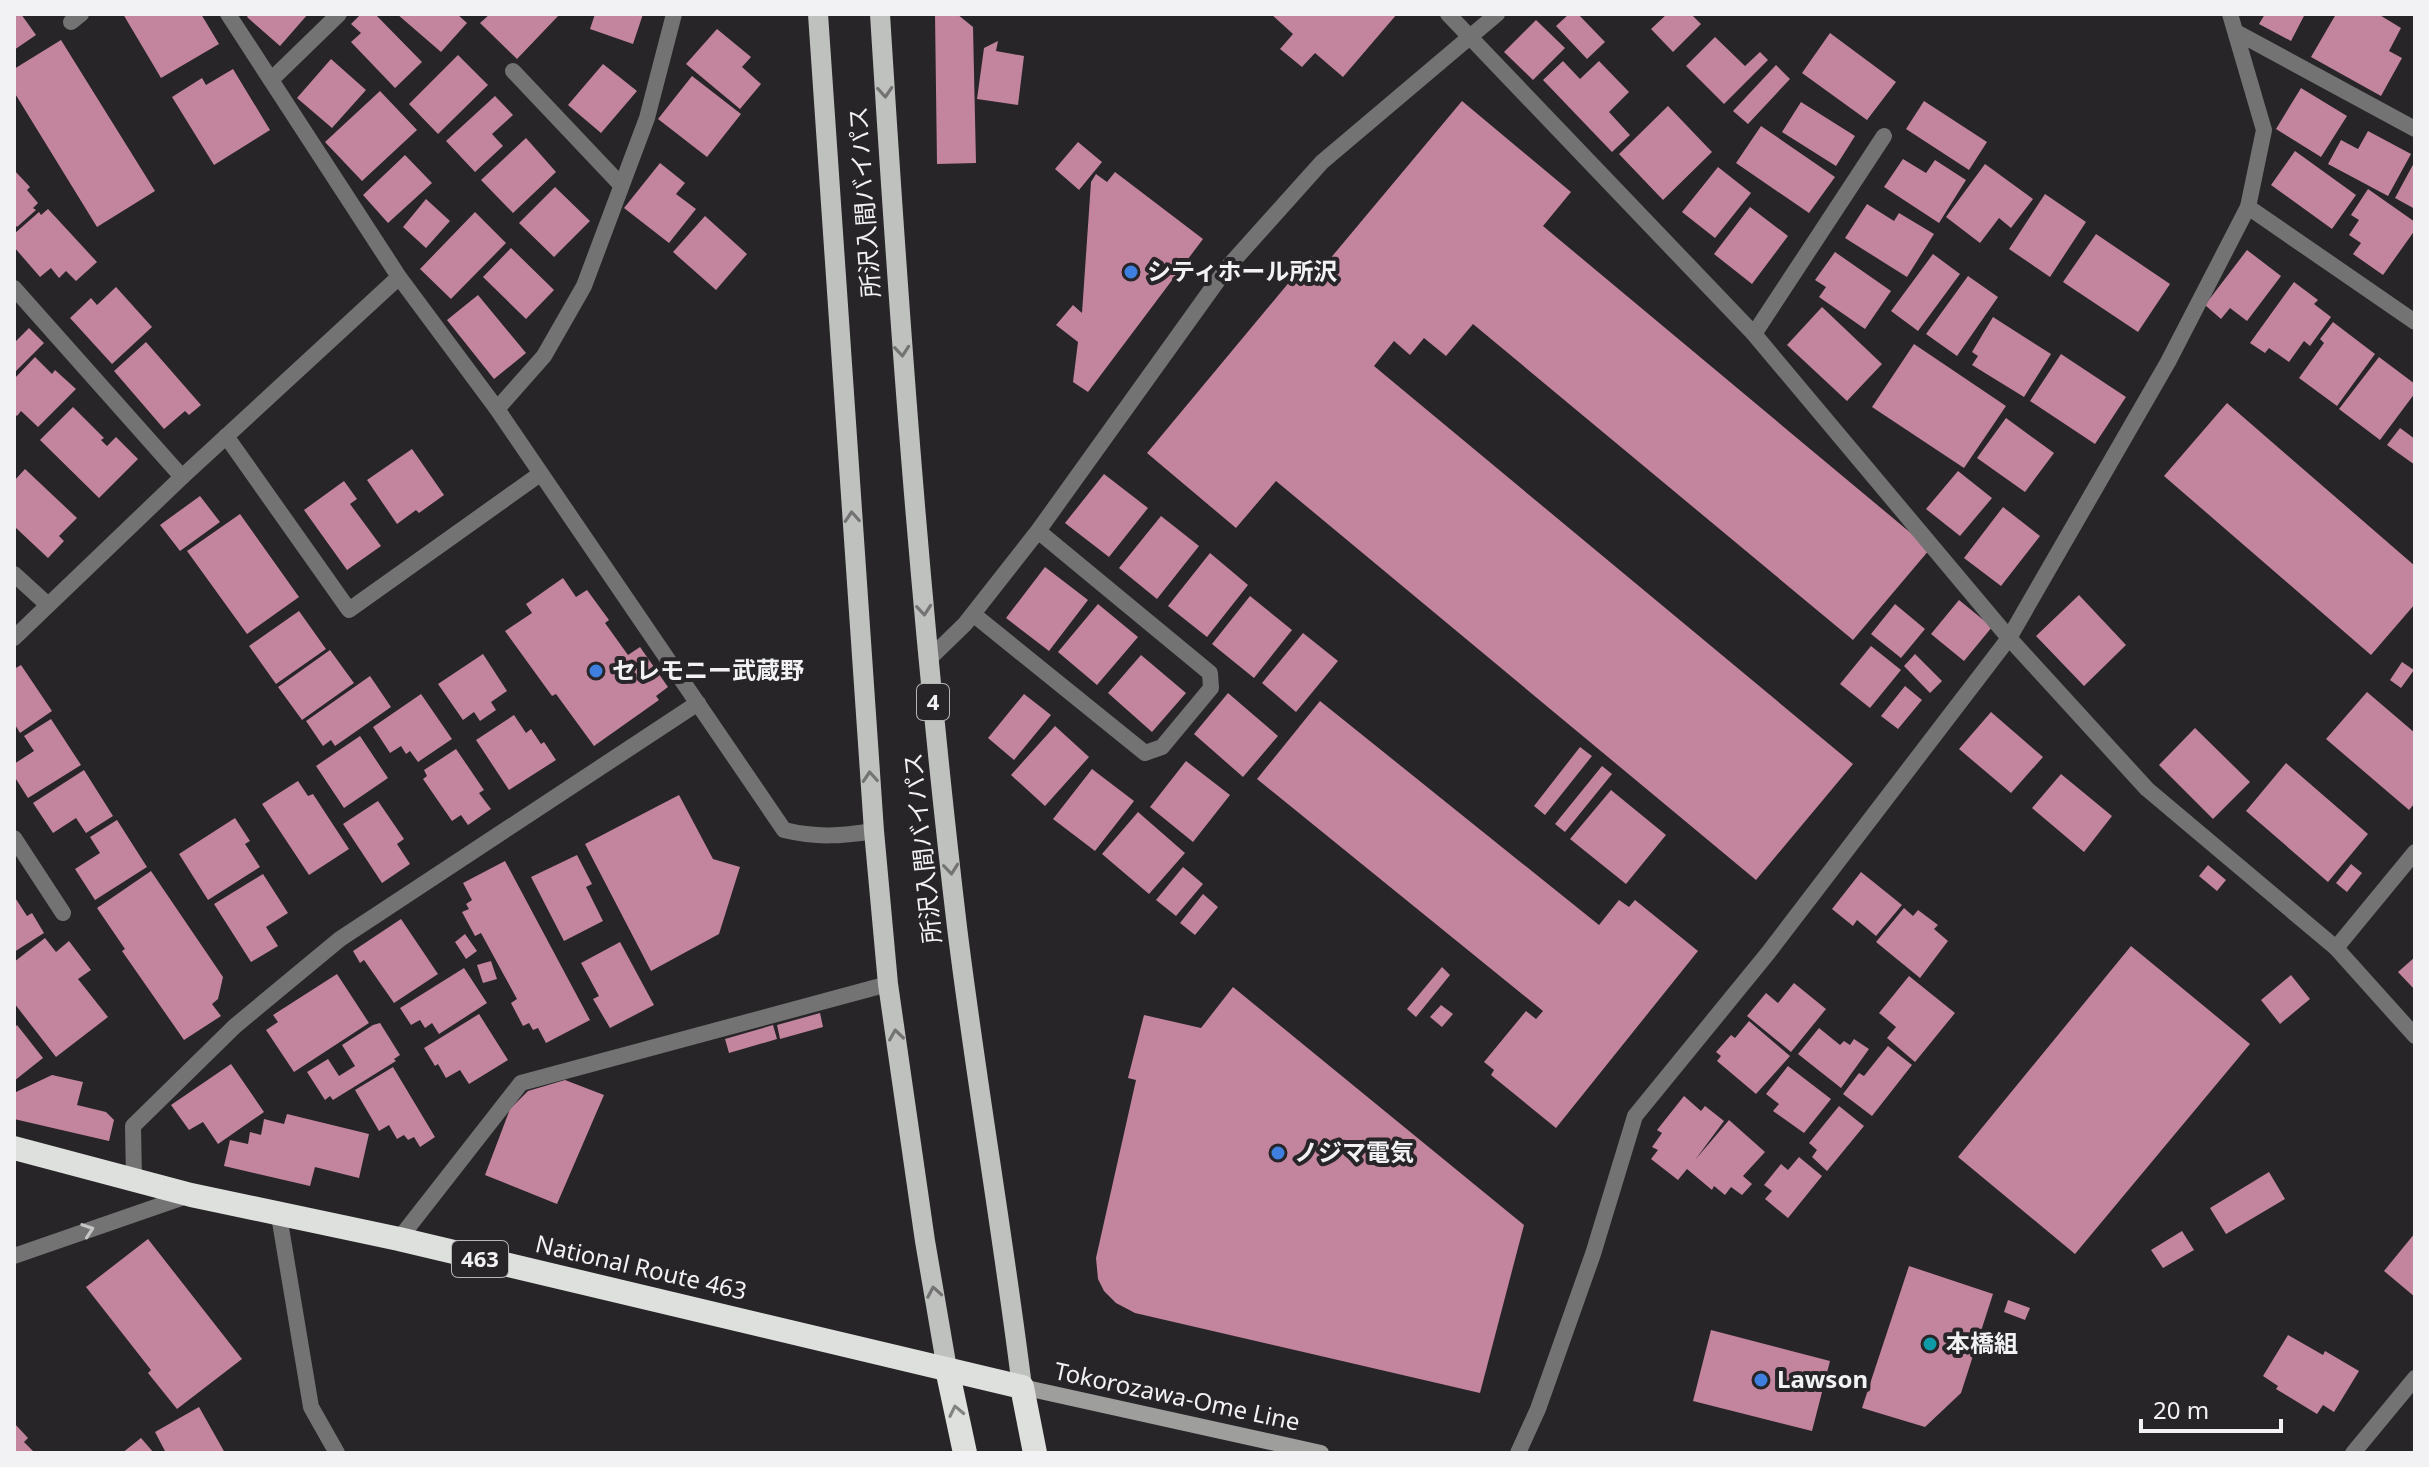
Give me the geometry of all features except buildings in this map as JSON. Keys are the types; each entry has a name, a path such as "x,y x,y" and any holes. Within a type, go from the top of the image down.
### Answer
{"highway":[{"name":"National Route 463","path":"14,1148 279,1216 399,1239 1022,1387"},
{"path":"947,1369 965,1453"},
{"path":"1022,1387 1035,1453"}],"main road":[{"name":"所沢入間バイパス","path":"818,14 874,831 888,984 947,1369"},
{"name":"所沢入間バイパス","path":"880,14 899,316 929,659 958,929 1022,1387"},
{"name":"Tokorozawa-Ome Line","path":"1022,1387 1321,1453"}],"street":[{"path":"228,14 399,277 497,409 784,830 809,836 874,831"},
{"path":"271,80 339,14"},
{"path":"497,409 544,356 584,286 647,118 674,14"},
{"path":"1448,14 1754,334 2009,638 2147,789 2336,948 2415,1036"},
{"path":"929,659 973,614 1038,531 1226,269 1322,162 1497,14"},
{"path":"1518,1453 1538,1409 1593,1254 1635,1116 1768,953 2009,638 2168,362 2248,207 2264,130 2230,14"},
{"path":"2236,32 2415,129"},
{"path":"513,71 621,185"},
{"path":"1754,334 1884,136"},
{"path":"2248,207 2415,322"},
{"path":"14,638 182,477 399,277"},
{"path":"14,288 182,477"},
{"path":"226,436 349,610 540,474"},
{"path":"973,614 1145,753 1162,747 1211,688 1210,673 1038,531"},
{"path":"14,574 48,605"},
{"path":"134,1180 133,1126 235,1026 340,939 698,703"},
{"path":"14,838 63,913"},
{"path":"2336,948 2415,852"},
{"path":"399,1239 521,1083 888,984"},
{"path":"14,1256 191,1195"},
{"path":"279,1216 311,1407 337,1453"},
{"path":"2353,1453 2415,1378"}],"place":[{"name":"シティホール所沢","path":"1131,272"},
{"name":"セレモニー武蔵野","path":"596,671"},
{"name":"ノジマ電気","path":"1278,1153"},
{"name":"本橋組","path":"1930,1344"},
{"name":"Lawson","path":"1761,1380"}]}
